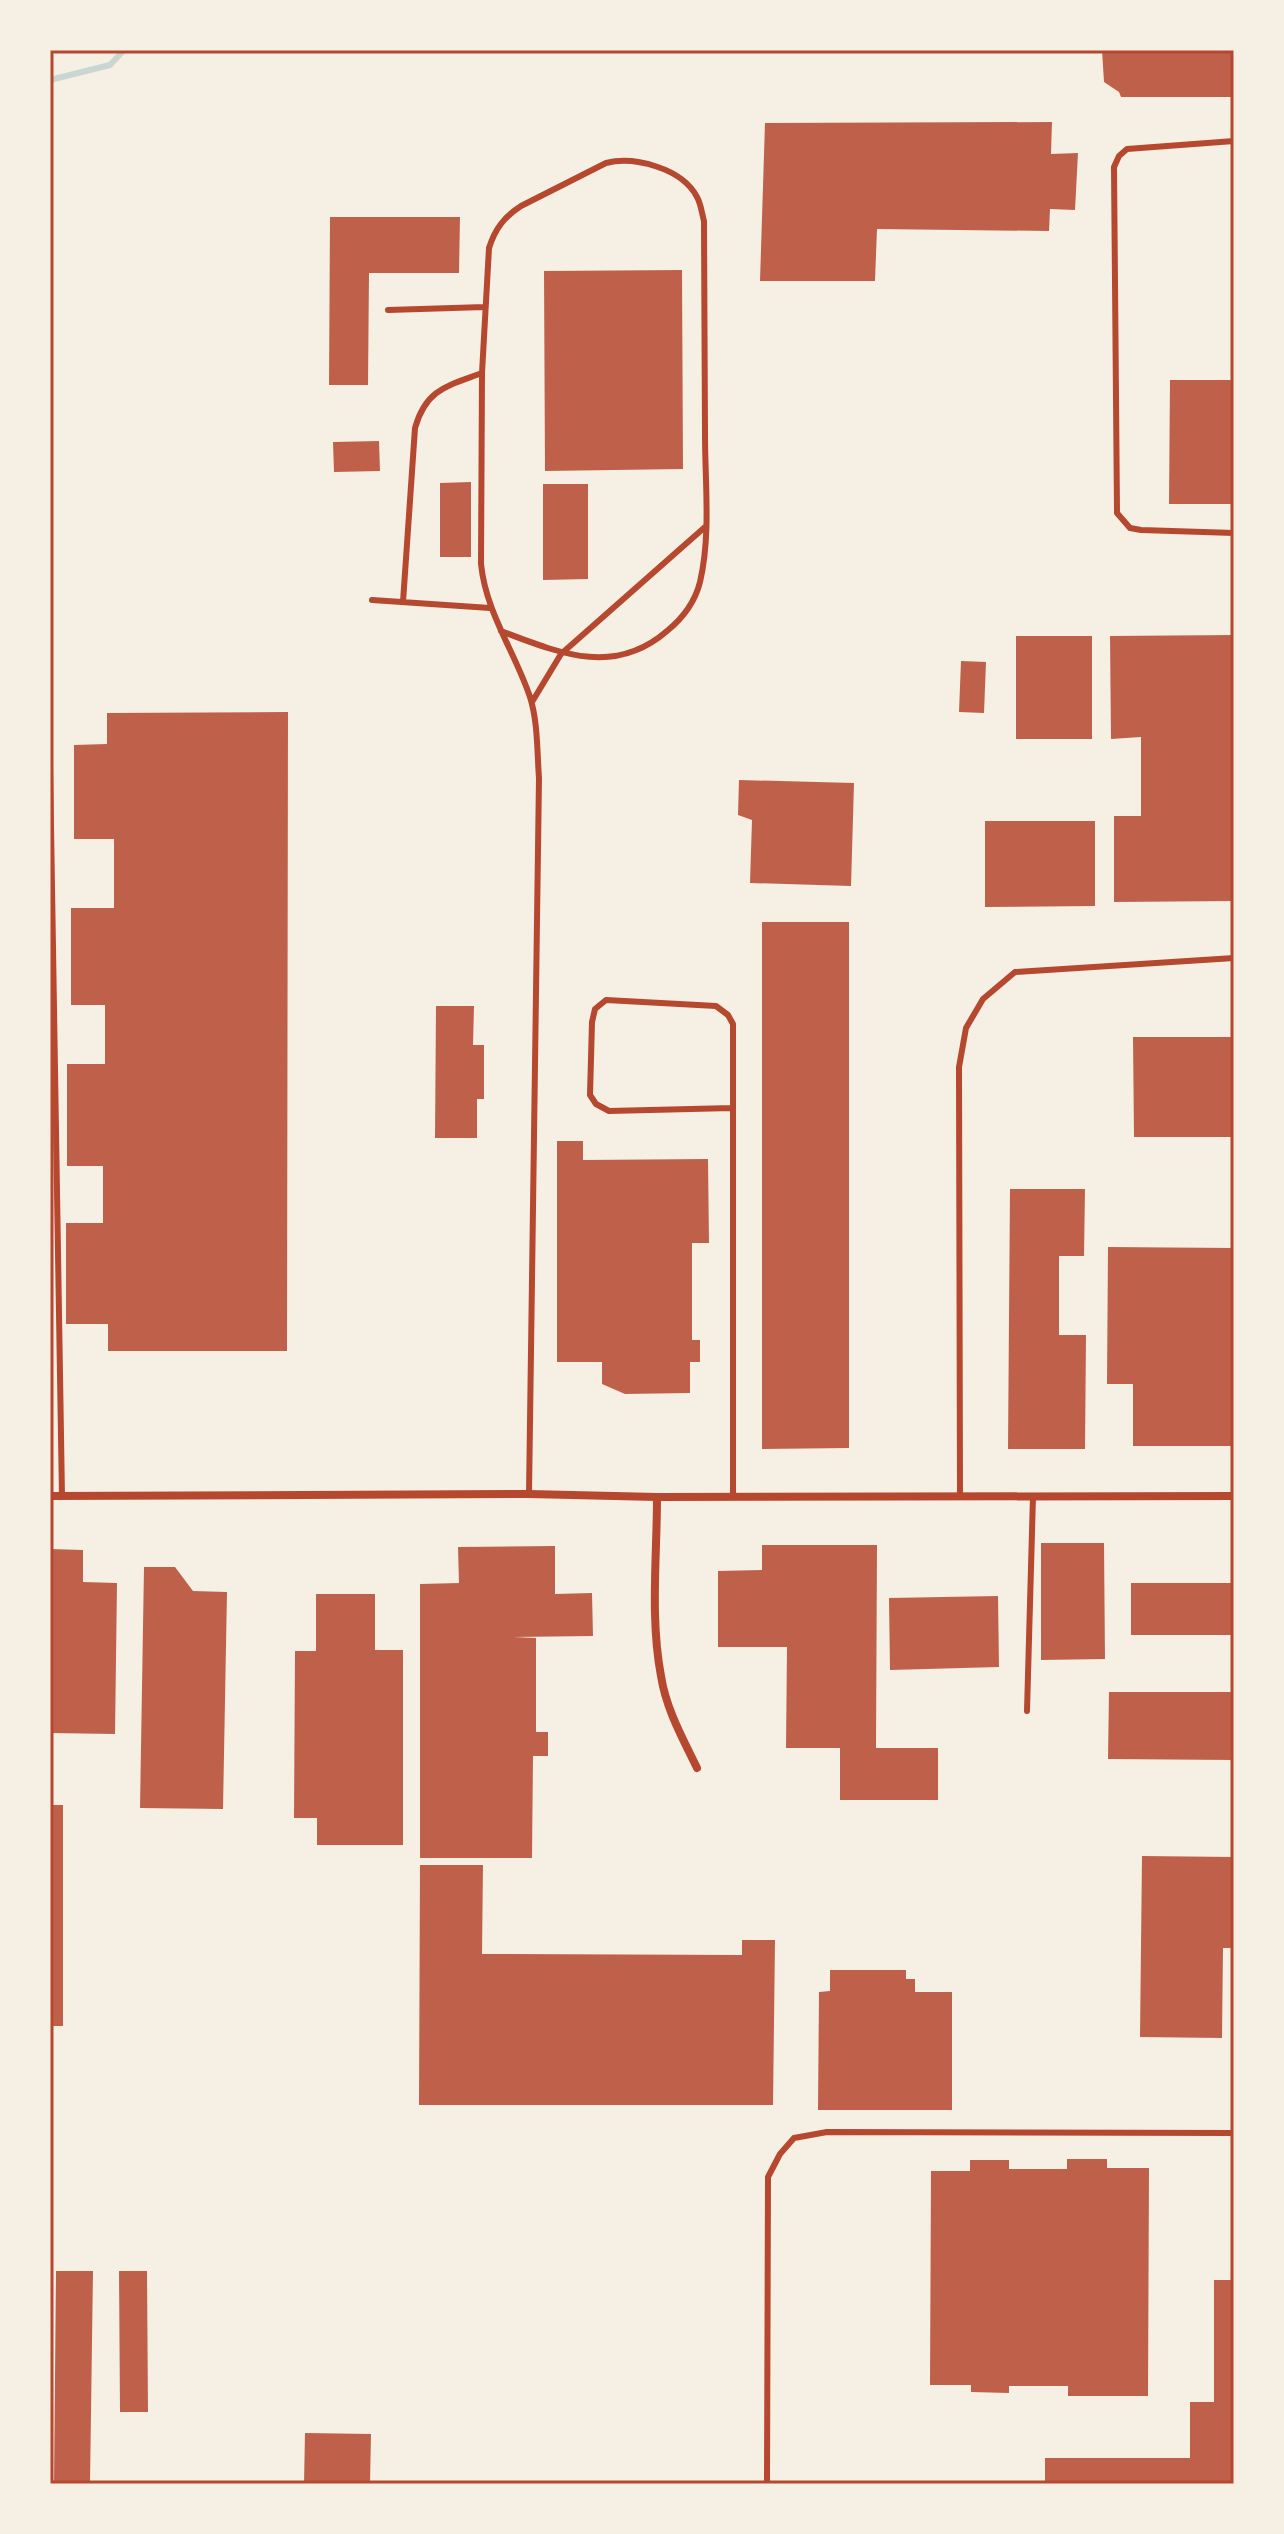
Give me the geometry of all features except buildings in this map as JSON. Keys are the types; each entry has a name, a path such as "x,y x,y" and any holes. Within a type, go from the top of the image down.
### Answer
{"street":[{"path":"50,1496 1234,1496"},
{"path":"657,1497 656,1635 661,1679 672,1715 697,1768"}],"lane":[{"path":"1234,141 1127,149 1114,167 1117,513 1130,528 1141,530 1234,533"},
{"path":"501,631 561,654 609,658 632,653 657,640 676,624 691,607 700,581 705,527 704,221 697,197 687,185 654,167 621,159 606,163 508,214 495,231 489,248 482,373 481,564 490,608 501,631 519,666 532,702 539,778 529,1494"},
{"path":"388,310 485,307"},
{"path":"403,602 415,428 420,410 442,388 482,373"},
{"path":"532,702 561,654 705,527"},
{"path":"372,600 490,608"},
{"path":"50,765 62,1496"},
{"path":"960,1496 959,1067 966,1028 983,999 1015,972 1234,958"},
{"path":"732,1108 609,1111 596,1104 590,1095 595,1009 606,1000 716,1006 733,1024 733,1496"},
{"path":"1027,1711 1033,1496"},
{"path":"767,2484 768,2177 780,2154 794,2138 827,2132 1234,2133"}],"waterway":[{"path":"50,80 110,65 124,50"}]}
